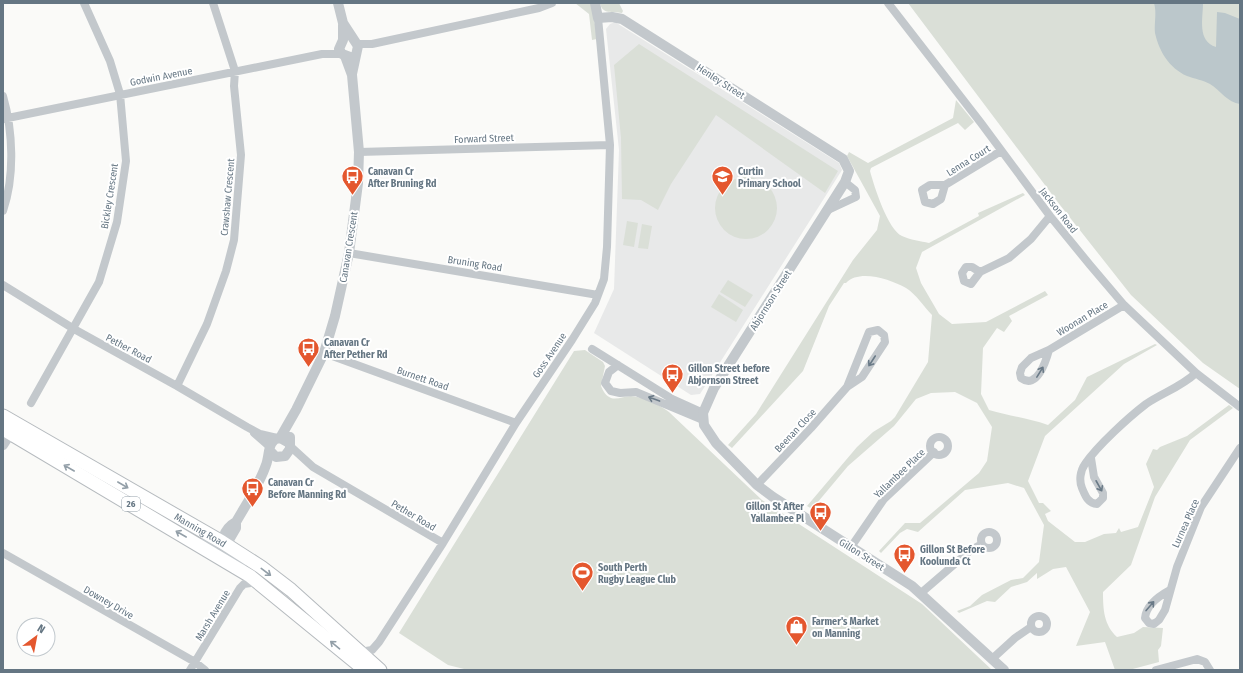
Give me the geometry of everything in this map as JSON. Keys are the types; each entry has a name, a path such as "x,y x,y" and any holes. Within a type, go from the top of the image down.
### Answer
{"main road":[{"name":"Manning Road","path":"7,424 222,542 291,590 380,670"},
{"name":"Manning Road","path":"7,424 254,579 365,670"}],"street":[{"name":"Bickley Crescent","path":"31,403 74,329 99,282 117,222 126,161 120,94 110,61 84,3"},
{"name":"Crawshaw Crescent","path":"177,386 207,324 226,271 234,240 241,155 234,86 235,72 213,3"},
{"path":"338,3 349,48"},
{"name":"Godwin Avenue","path":"5,119 120,94 372,44 539,8 552,3"},
{"path":"595,3 598,18"},
{"name":"Jackson Road","path":"888,3 1050,216 1124,305 1196,373 1240,407"},
{"name":"Henley Street","path":"598,18 612,17 622,19 843,159 849,171"},
{"name":"Goss Avenue","path":"360,652 372,650 379,642 443,543 516,423 572,340 598,295 604,279 606,263 610,145 598,18"},
{"name":"Canavan Crescent","path":"222,542 229,526 236,522 261,479 281,458 287,455 284,441 296,410 324,354 336,316 349,253 358,183 359,152 349,48"},
{"path":"3,96 10,169 3,211"},
{"name":"Forward Street","path":"359,152 610,145"},
{"name":"Lenna Court","path":"945,185 1001,151"},
{"name":"Abjornson Street","path":"700,415 709,392 714,388 845,182 849,171"},
{"path":"826,210 856,197 856,190 845,182"},
{"path":"980,272 1009,258 1031,239 1050,216"},
{"name":"Bruning Road","path":"349,253 598,295"},
{"name":"Pether Road","path":"3,285 74,329 247,427 260,434 284,441 313,467"},
{"name":"Woonan Place","path":"1049,350 1124,305"},
{"name":"Beenan Close","path":"756,485 811,428 847,387 862,377 884,342 884,335 878,330 869,332 847,387"},
{"path":"592,349 700,415"},
{"name":"Burnett Road","path":"324,354 516,423"},
{"path":"618,365 609,372 605,382 611,392 636,392 700,415"},
{"path":"1091,458 1094,477 1103,493 1103,498 1097,504 1094,504 1085,496 1080,483 1081,471 1091,458 1119,428 1147,404 1181,386 1196,373"},
{"name":"Gillon Street","path":"700,415 716,443 756,485 921,593 1004,670"},
{"path":"3,445 7,424"},
{"name":"Pether Road","path":"247,427 270,449"},
{"name":"Canavan Crescent","path":"261,479 271,443 284,441"},
{"name":"Lurnea Place","path":"1170,590 1177,567 1201,507 1240,448"},
{"path":"270,449 274,456 281,458"},
{"name":"Yallambee Place","path":"851,548 884,499 934,452"},
{"name":"Pether Road","path":"281,458 291,457 313,467 443,543"},
{"path":"198,544 212,545 222,542 225,552 245,567 254,579"},
{"path":"921,593 971,550 982,544"},
{"name":"Downey Drive","path":"3,554 195,662 205,670"},
{"name":"Marsh Avenue","path":"190,670 231,602 244,584 254,579"},
{"path":"992,659 1015,638 1031,627"},
{"path":"1156,670 1197,659 1205,662 1210,670"}],"shaded area":[{"path":"575,3 592,3 597,39 592,40 589,14"},
{"path":"600,3 619,3 623,11 622,13 605,11 601,7"},
{"path":"908,3 1240,3 1240,389 1203,363 1131,295 1060,205"},
{"path":"1154,3 1203,3 1202,29 1206,40 1216,47 1217,12 1225,13 1240,19 1240,104 1228,99 1210,84 1181,73 1170,64 1159,46 1155,33"},
{"name":"Curtin Primary School","path":"615,22 839,163 842,170 700,394 691,395 594,333 614,289 619,150 606,29 610,24"},
{"path":"639,44 838,171 825,193 716,115 671,184 658,210 641,200 622,199 621,138 614,65"},
{"path":"956,100 974,122 965,130 958,123 871,168 870,171 882,207 897,232 902,236 929,243 979,216 978,213 1023,193 1025,195 922,252 916,268 921,283 939,314 952,324 986,322 1045,291 1048,295 1009,316 1012,321 1004,332 997,328 983,348 981,394 989,410 1048,425 1075,400 1087,377 1155,344 1157,345 1124,364 1045,436 1028,481 1039,503 1043,503 1051,511 1045,514 1048,521 1075,542 1085,542 1104,534 1116,533 1119,528 1121,532 1138,527 1154,487 1146,464 1153,449 1157,450 1160,447 1187,436 1229,405 1233,408 1190,440 1155,497 1131,565 1103,592 1105,617 1109,627 1117,637 1134,633 1143,627 1163,628 1161,646 1158,650 1159,662 1129,670 1115,670 1105,642 1076,646 1090,612 1066,567 1053,569 1037,579 1037,573 1027,582 1011,587 995,602 987,601 959,613 957,611 970,606 982,595 1011,580 1023,578 1039,562 1044,525 1024,488 1008,483 965,490 918,532 907,529 900,533 881,553 879,551 905,523 920,523 979,473 987,461 992,427 977,403 955,392 931,393 916,399 894,426 848,466 812,509 807,506 857,447 873,432 895,417 928,362 932,315 906,288 892,281 866,276 852,279 844,283 829,306 803,371 732,448 728,445 756,414 853,260 877,230 880,216 847,156 849,152 868,163 953,118"},
{"path":"740,177 752,177 768,186 775,196 777,208 775,220 768,230 752,239 740,239 729,234 720,225 715,214 715,202 720,191 729,182"},
{"path":"627,221 638,223 634,247 623,245"},
{"path":"642,224 652,226 648,249 638,248"},
{"path":"728,280 753,295 745,307 720,292"},
{"path":"719,294 743,310 736,322 711,307"},
{"path":"585,350 603,362 605,366 601,386 608,396 611,398 618,398 631,396 646,399 669,412 762,500 922,604 992,670 468,670 448,665 399,633 574,351"}],"place":[{"name":"Canavan Cr After Bruning Rd","path":"352,196"},
{"name":"Curtin Primary School","path":"722,196"},
{"name":"Canavan Cr After Pether Rd","path":"308,368"},
{"name":"Gillon Street before Abjornson Street","path":"673,394"},
{"name":"Canavan Cr Before Manning Rd","path":"253,508"},
{"name":"Gillon St After Yallambee Pl","path":"820,532"},
{"name":"Gillon St Before Koolunda Ct","path":"904,574"},
{"name":"South Perth Rugby League Club","path":"582,592"},
{"name":"Farmer's Market on Manning","path":"796,646"}]}
